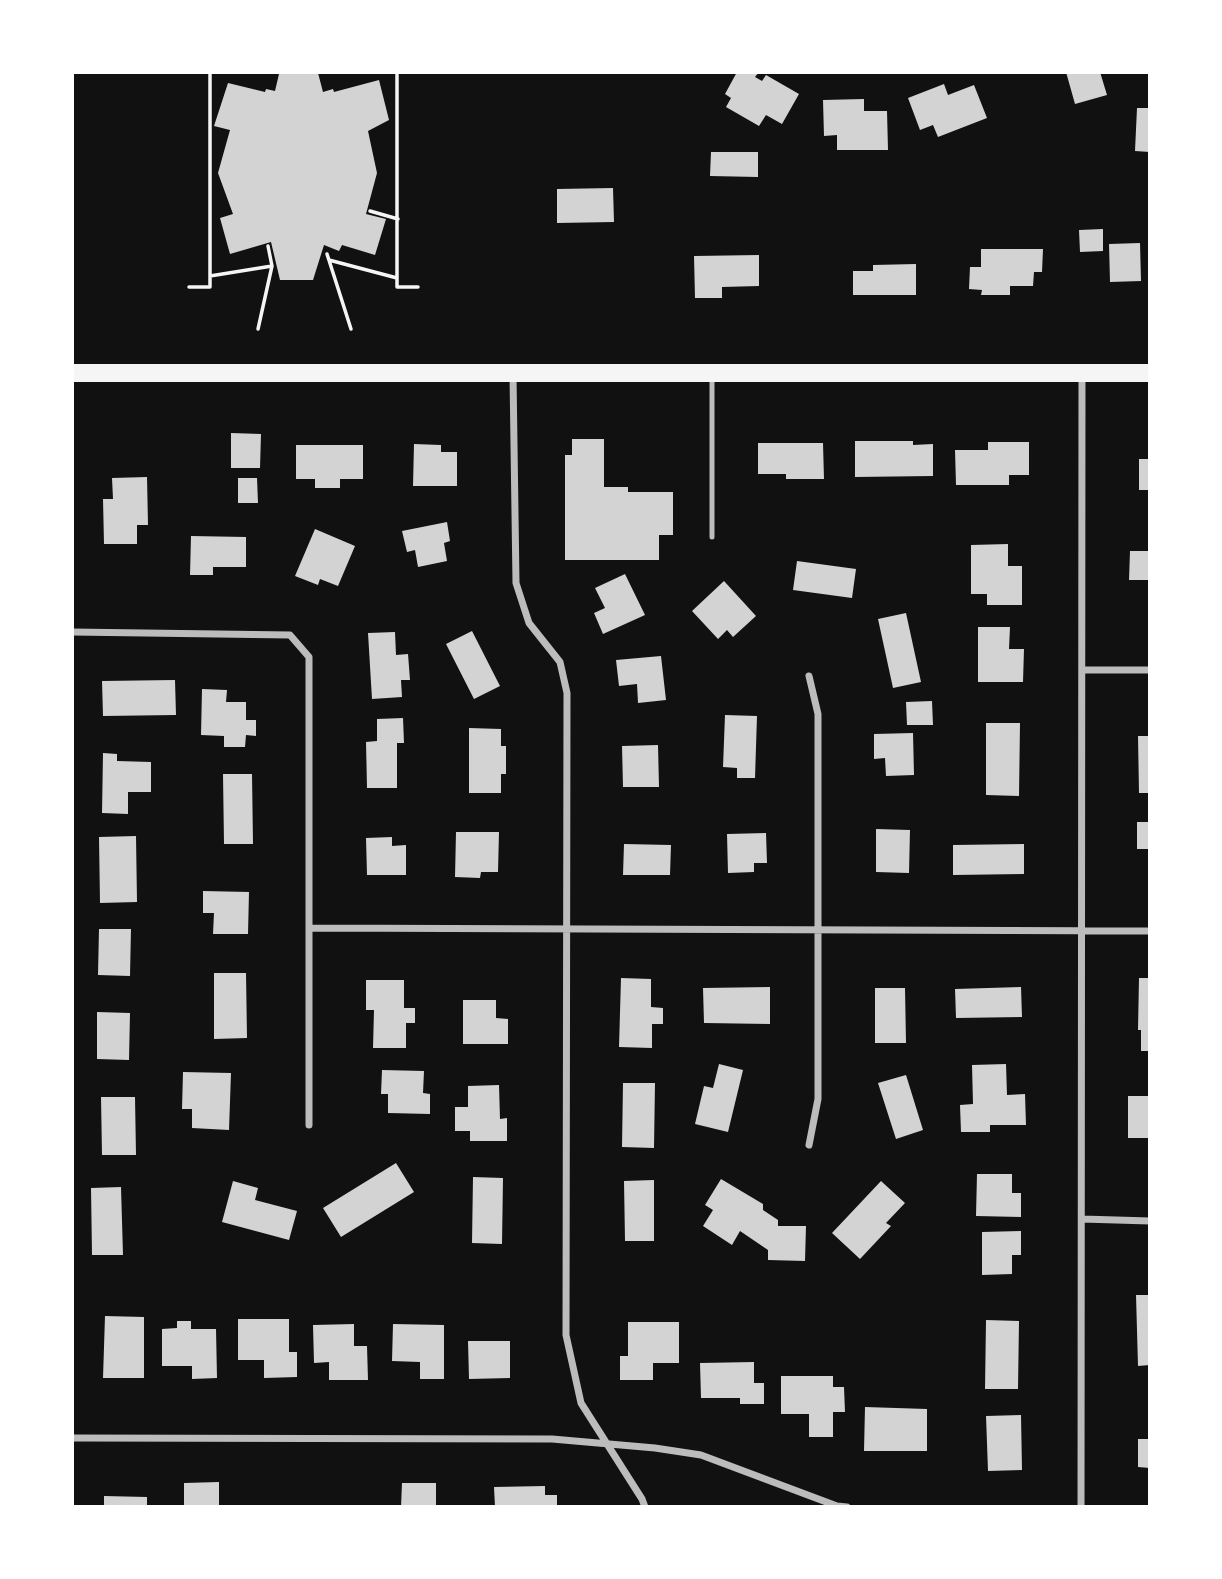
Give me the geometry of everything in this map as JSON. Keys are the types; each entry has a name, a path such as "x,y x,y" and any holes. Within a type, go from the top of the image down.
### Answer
{"main road":[{"path":"72,373 1150,373"}],"street":[{"path":"513,373 516,583 529,623 559,662 566,693 566,1335 581,1403 645,1507"},
{"path":"1081,1507 1082,373"},
{"path":"72,632 290,635 309,657 309,1125"},
{"path":"1082,670 1150,670"},
{"path":"809,676 818,713 818,1099 809,1145"},
{"path":"309,928 1150,931"},
{"path":"1082,1219 1150,1221"},
{"path":"72,1438 552,1439 605,1443 701,1455 846,1507"}],"lane":[{"path":"712,373 712,537"}],"path":[{"path":"189,287 210,287 210,72"},
{"path":"397,72 397,286 418,287"},
{"path":"370,211 398,219"},
{"path":"258,329 272,266 268,246"},
{"path":"327,254 351,329"},
{"path":"329,260 397,278"},
{"path":"210,276 272,266"}],"building":[{"path":"737,72 759,72 755,77 762,81 766,75 799,94 782,124 766,115 759,126 726,107 731,98 725,94"},
{"path":"1066,72 1100,72 1107,95 1075,104"},
{"path":"318,73 323,92 333,89 334,92 379,80 389,120 368,131 377,173 366,214 386,219 375,255 342,245 339,251 324,245 313,280 280,280 271,242 230,254 220,218 233,214 218,173 230,130 214,126 228,83 265,92 266,89 275,91 279,74"},
{"path":"944,84 948,95 974,85 987,118 938,137 933,125 920,130 908,98"},
{"path":"864,99 864,111 887,111 888,150 837,150 837,135 824,136 823,100"},
{"path":"1137,108 1150,108 1150,152 1135,151"},
{"path":"711,152 758,152 758,177 710,176"},
{"path":"613,188 614,222 557,223 557,189"},
{"path":"1103,229 1103,251 1080,252 1079,230"},
{"path":"1140,243 1141,281 1110,282 1109,244"},
{"path":"981,249 1043,249 1042,272 1034,272 1033,286 1010,286 1010,295 981,295 982,290 969,289 970,267 981,267"},
{"path":"759,255 759,286 722,287 722,298 695,298 694,256"},
{"path":"916,264 916,295 853,295 853,271 873,271 873,265"},
{"path":"231,433 261,434 260,468 231,468"},
{"path":"572,439 604,439 604,487 628,487 628,492 673,492 673,535 659,535 659,560 565,560 565,455 572,455"},
{"path":"855,441 913,441 913,445 933,444 933,476 855,477"},
{"path":"988,442 1029,442 1029,475 1009,475 1009,485 956,485 955,450 988,450"},
{"path":"758,443 823,443 824,479 786,479 786,474 758,474"},
{"path":"414,444 441,445 441,452 457,452 457,486 413,486"},
{"path":"296,445 363,445 363,479 340,479 340,488 315,488 315,479 296,479"},
{"path":"1139,459 1150,459 1150,490 1139,490"},
{"path":"147,477 148,525 137,525 137,544 104,544 103,499 113,499 112,478"},
{"path":"238,478 257,478 258,503 238,503"},
{"path":"447,522 450,541 444,543 447,561 418,567 415,550 407,552 402,531"},
{"path":"315,529 355,546 338,586 320,579 318,585 295,576"},
{"path":"191,536 246,537 246,567 213,567 213,575 190,575"},
{"path":"1008,544 1008,566 1022,566 1022,605 987,605 987,594 971,594 971,545"},
{"path":"1130,551 1150,551 1150,580 1129,580"},
{"path":"797,561 856,569 852,598 793,590"},
{"path":"625,574 645,615 603,634 594,613 605,608 595,588"},
{"path":"724,581 756,616 733,637 727,630 718,639 692,611"},
{"path":"906,613 921,682 893,688 878,619"},
{"path":"978,627 1010,627 1009,649 1024,649 1023,682 978,682"},
{"path":"472,631 500,686 474,699 446,644"},
{"path":"395,632 396,655 408,654 410,680 401,680 402,697 372,699 368,633"},
{"path":"661,656 666,700 638,703 637,684 619,686 616,660"},
{"path":"175,680 176,715 103,716 102,681"},
{"path":"202,689 227,690 226,702 246,702 246,720 256,720 256,736 246,735 245,747 224,747 224,736 201,735"},
{"path":"932,701 933,725 907,725 906,702"},
{"path":"725,715 757,716 755,778 737,778 737,768 723,767"},
{"path":"403,718 404,743 397,743 397,788 367,788 366,742 377,741 377,719"},
{"path":"986,723 1020,723 1019,796 986,795"},
{"path":"469,728 501,729 501,746 506,746 506,774 501,774 501,793 469,793"},
{"path":"913,733 914,775 886,776 885,758 874,759 874,734"},
{"path":"1138,736 1150,736 1150,793 1139,793"},
{"path":"658,745 659,787 623,787 622,746"},
{"path":"103,753 117,754 117,761 151,762 151,792 128,792 128,814 102,813"},
{"path":"223,774 252,774 253,844 224,844"},
{"path":"1137,822 1150,822 1150,849 1137,849"},
{"path":"876,829 910,830 909,873 876,872"},
{"path":"456,832 499,832 498,872 481,872 480,878 455,877"},
{"path":"766,833 767,863 754,863 754,872 728,873 727,834"},
{"path":"136,836 137,902 100,903 99,837"},
{"path":"392,837 392,846 406,845 406,875 367,875 366,838"},
{"path":"624,844 671,845 670,875 623,875"},
{"path":"1024,844 1024,874 953,875 953,845"},
{"path":"203,891 249,892 248,934 213,934 214,913 203,913"},
{"path":"99,929 131,929 130,976 98,975"},
{"path":"214,973 246,973 247,1038 214,1039"},
{"path":"621,978 651,979 651,1007 663,1008 663,1024 652,1024 652,1048 619,1047"},
{"path":"1139,978 1150,978 1150,1051 1141,1051 1141,1030 1138,1030"},
{"path":"366,980 404,980 404,1008 415,1008 415,1023 406,1023 406,1048 373,1048 374,1010 366,1010"},
{"path":"770,987 770,1024 704,1023 703,988"},
{"path":"1021,987 1022,1017 956,1018 955,989"},
{"path":"875,988 905,988 906,1043 875,1043"},
{"path":"463,1000 496,1000 496,1018 508,1019 508,1044 463,1044"},
{"path":"97,1012 130,1013 129,1060 97,1059"},
{"path":"719,1064 743,1070 728,1132 695,1124 704,1086 713,1088"},
{"path":"1006,1064 1007,1095 1025,1094 1026,1125 990,1125 990,1132 961,1132 960,1105 973,1104 972,1065"},
{"path":"382,1070 424,1071 423,1093 430,1094 430,1114 388,1113 388,1094 381,1094"},
{"path":"183,1072 231,1073 229,1130 192,1128 192,1109 182,1109"},
{"path":"906,1075 923,1130 896,1139 878,1083"},
{"path":"623,1083 655,1083 654,1148 622,1147"},
{"path":"499,1085 500,1119 507,1118 507,1141 470,1141 470,1131 455,1131 455,1107 468,1107 468,1086"},
{"path":"1128,1096 1150,1096 1150,1138 1128,1138"},
{"path":"101,1097 135,1097 136,1155 102,1155"},
{"path":"396,1163 414,1192 341,1237 323,1208"},
{"path":"977,1174 1012,1174 1012,1193 1021,1193 1021,1217 976,1216"},
{"path":"473,1177 503,1178 502,1244 472,1243"},
{"path":"721,1179 763,1204 763,1210 778,1220 778,1226 806,1226 805,1261 768,1260 768,1250 740,1231 732,1245 703,1226 713,1210 705,1205"},
{"path":"654,1180 654,1241 625,1241 624,1181"},
{"path":"233,1181 258,1188 255,1200 297,1211 289,1240 222,1222"},
{"path":"881,1181 905,1203 886,1223 891,1226 860,1259 832,1233"},
{"path":"121,1187 123,1255 92,1255 91,1188"},
{"path":"1021,1231 1021,1255 1012,1255 1012,1274 982,1275 982,1232"},
{"path":"1136,1295 1150,1295 1150,1365 1138,1366"},
{"path":"105,1316 144,1317 144,1378 103,1378"},
{"path":"238,1319 289,1319 289,1352 297,1352 297,1377 264,1378 264,1360 238,1360"},
{"path":"986,1320 1019,1321 1018,1389 985,1389"},
{"path":"177,1321 191,1321 191,1329 216,1329 217,1378 192,1379 192,1366 162,1366 162,1329 177,1328"},
{"path":"628,1322 679,1322 679,1363 653,1363 653,1380 620,1380 620,1356 628,1356"},
{"path":"354,1324 354,1346 367,1346 368,1380 329,1380 329,1362 314,1363 313,1325"},
{"path":"393,1324 444,1325 444,1379 420,1379 420,1362 392,1361"},
{"path":"468,1341 510,1341 510,1378 469,1379"},
{"path":"754,1362 754,1383 764,1383 764,1404 740,1404 740,1398 701,1398 700,1363"},
{"path":"781,1376 833,1376 833,1387 844,1387 845,1412 833,1412 833,1437 809,1437 809,1414 781,1414"},
{"path":"865,1407 927,1409 927,1451 864,1451"},
{"path":"1021,1415 1022,1470 988,1471 986,1416"},
{"path":"1138,1439 1150,1439 1150,1468 1138,1467"},
{"path":"219,1482 219,1507 184,1507 184,1483"},
{"path":"402,1483 436,1483 436,1507 401,1507"},
{"path":"545,1486 545,1495 557,1495 557,1507 495,1507 494,1487"},
{"path":"104,1496 147,1497 147,1507 104,1507"}]}
